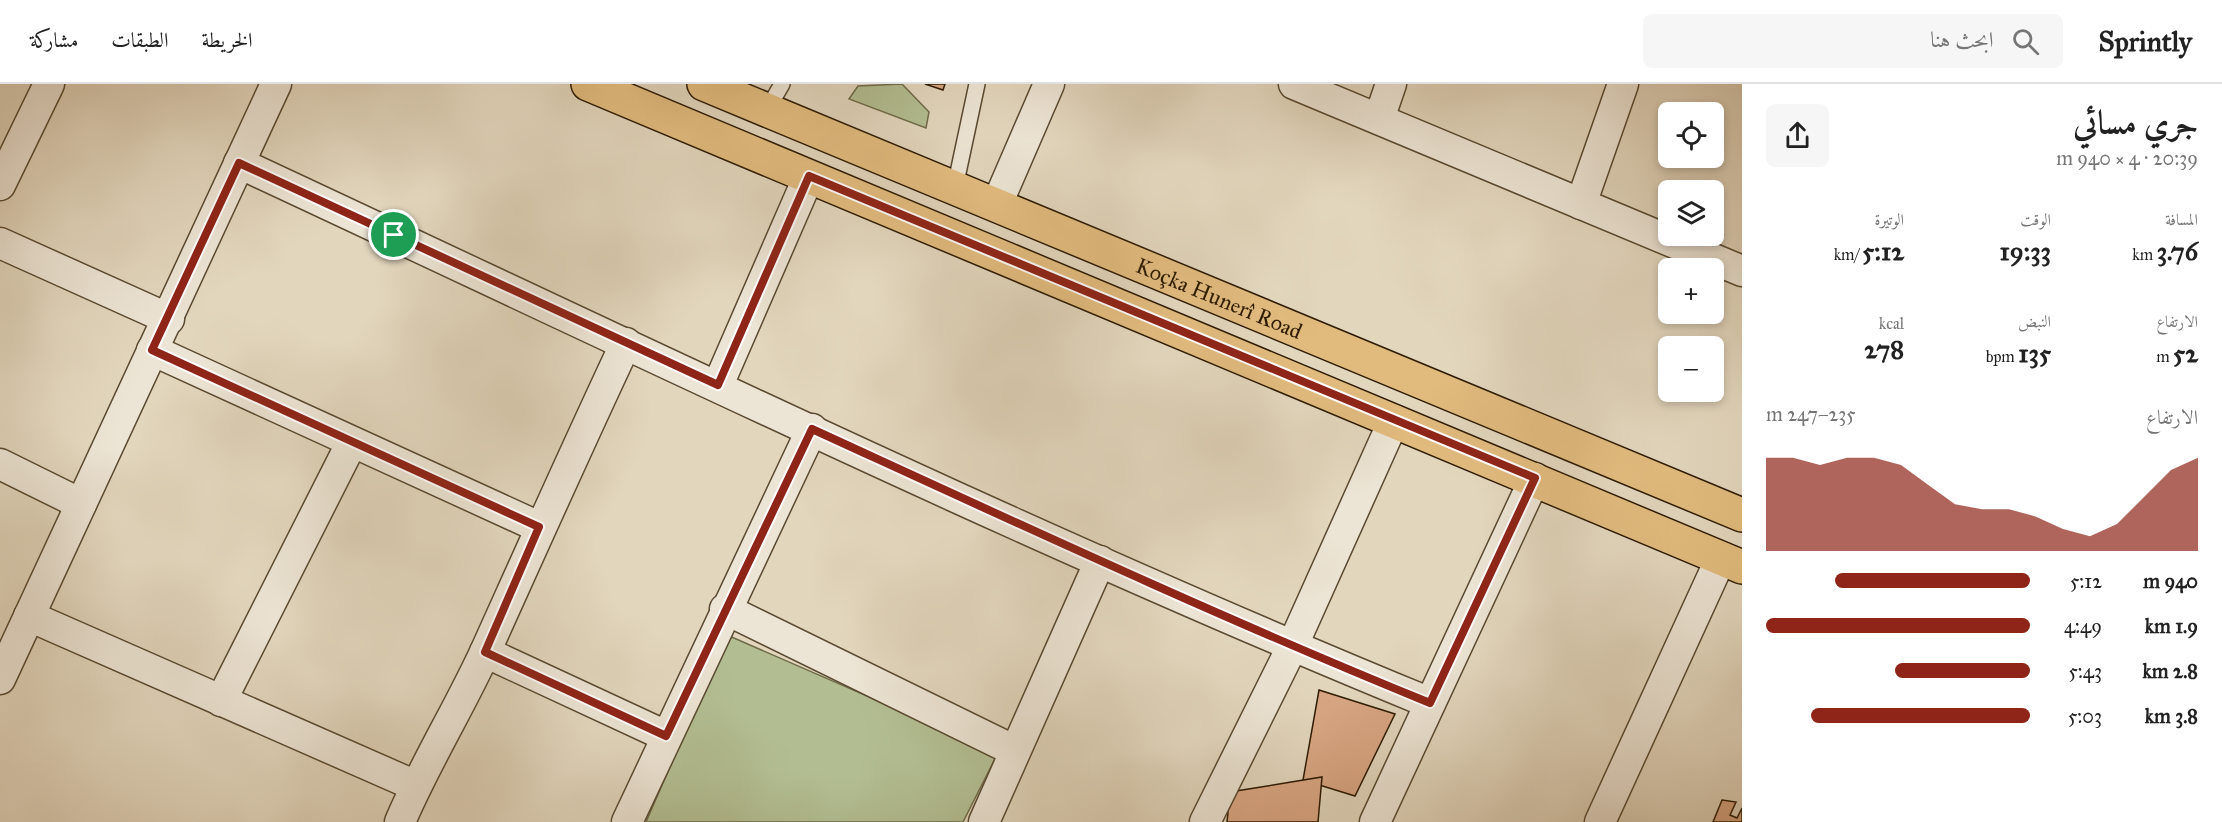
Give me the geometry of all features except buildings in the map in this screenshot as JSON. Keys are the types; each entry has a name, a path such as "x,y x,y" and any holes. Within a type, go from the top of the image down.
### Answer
{"main road":[{"path":"588,84 1535,478 1731,562"},
{"name":"Koçka Hunerî Road","path":"704,84 758,94 955,187 1740,513"}],"street":[{"path":"0,185 49,84"},
{"path":"0,679 152,350 169,319 276,84"},
{"path":"997,204 1049,84"},
{"path":"1294,84 1742,271"},
{"path":"1379,119 1391,84"},
{"path":"1581,204 1623,84"},
{"path":"239,163 1100,561 1292,647 1430,703"},
{"path":"718,385 809,176"},
{"path":"0,243 169,319"},
{"path":"400,822 485,652 539,527 626,343"},
{"path":"152,350 539,527"},
{"path":"1205,822 1292,647 1394,420"},
{"path":"627,822 725,609 812,429"},
{"path":"221,701 352,442"},
{"path":"0,464 81,504"},
{"path":"1375,822 1535,478"},
{"path":"984,822 1100,561"},
{"path":"1600,822 1731,562"},
{"path":"725,609 1015,751"},
{"path":"29,616 416,786"},
{"path":"485,652 666,736"}],"lane":[{"path":"955,187 976,84"}],"green space":[{"path":"902,84 929,112 926,128 849,99 858,86"},
{"path":"727,635 998,753 963,822 646,822"}],"route":[{"path":"239,163 394,235 718,385 809,176 1535,478 1430,703 1292,647 812,429 666,736 485,652 539,527 152,350 169,319 239,163"}]}
